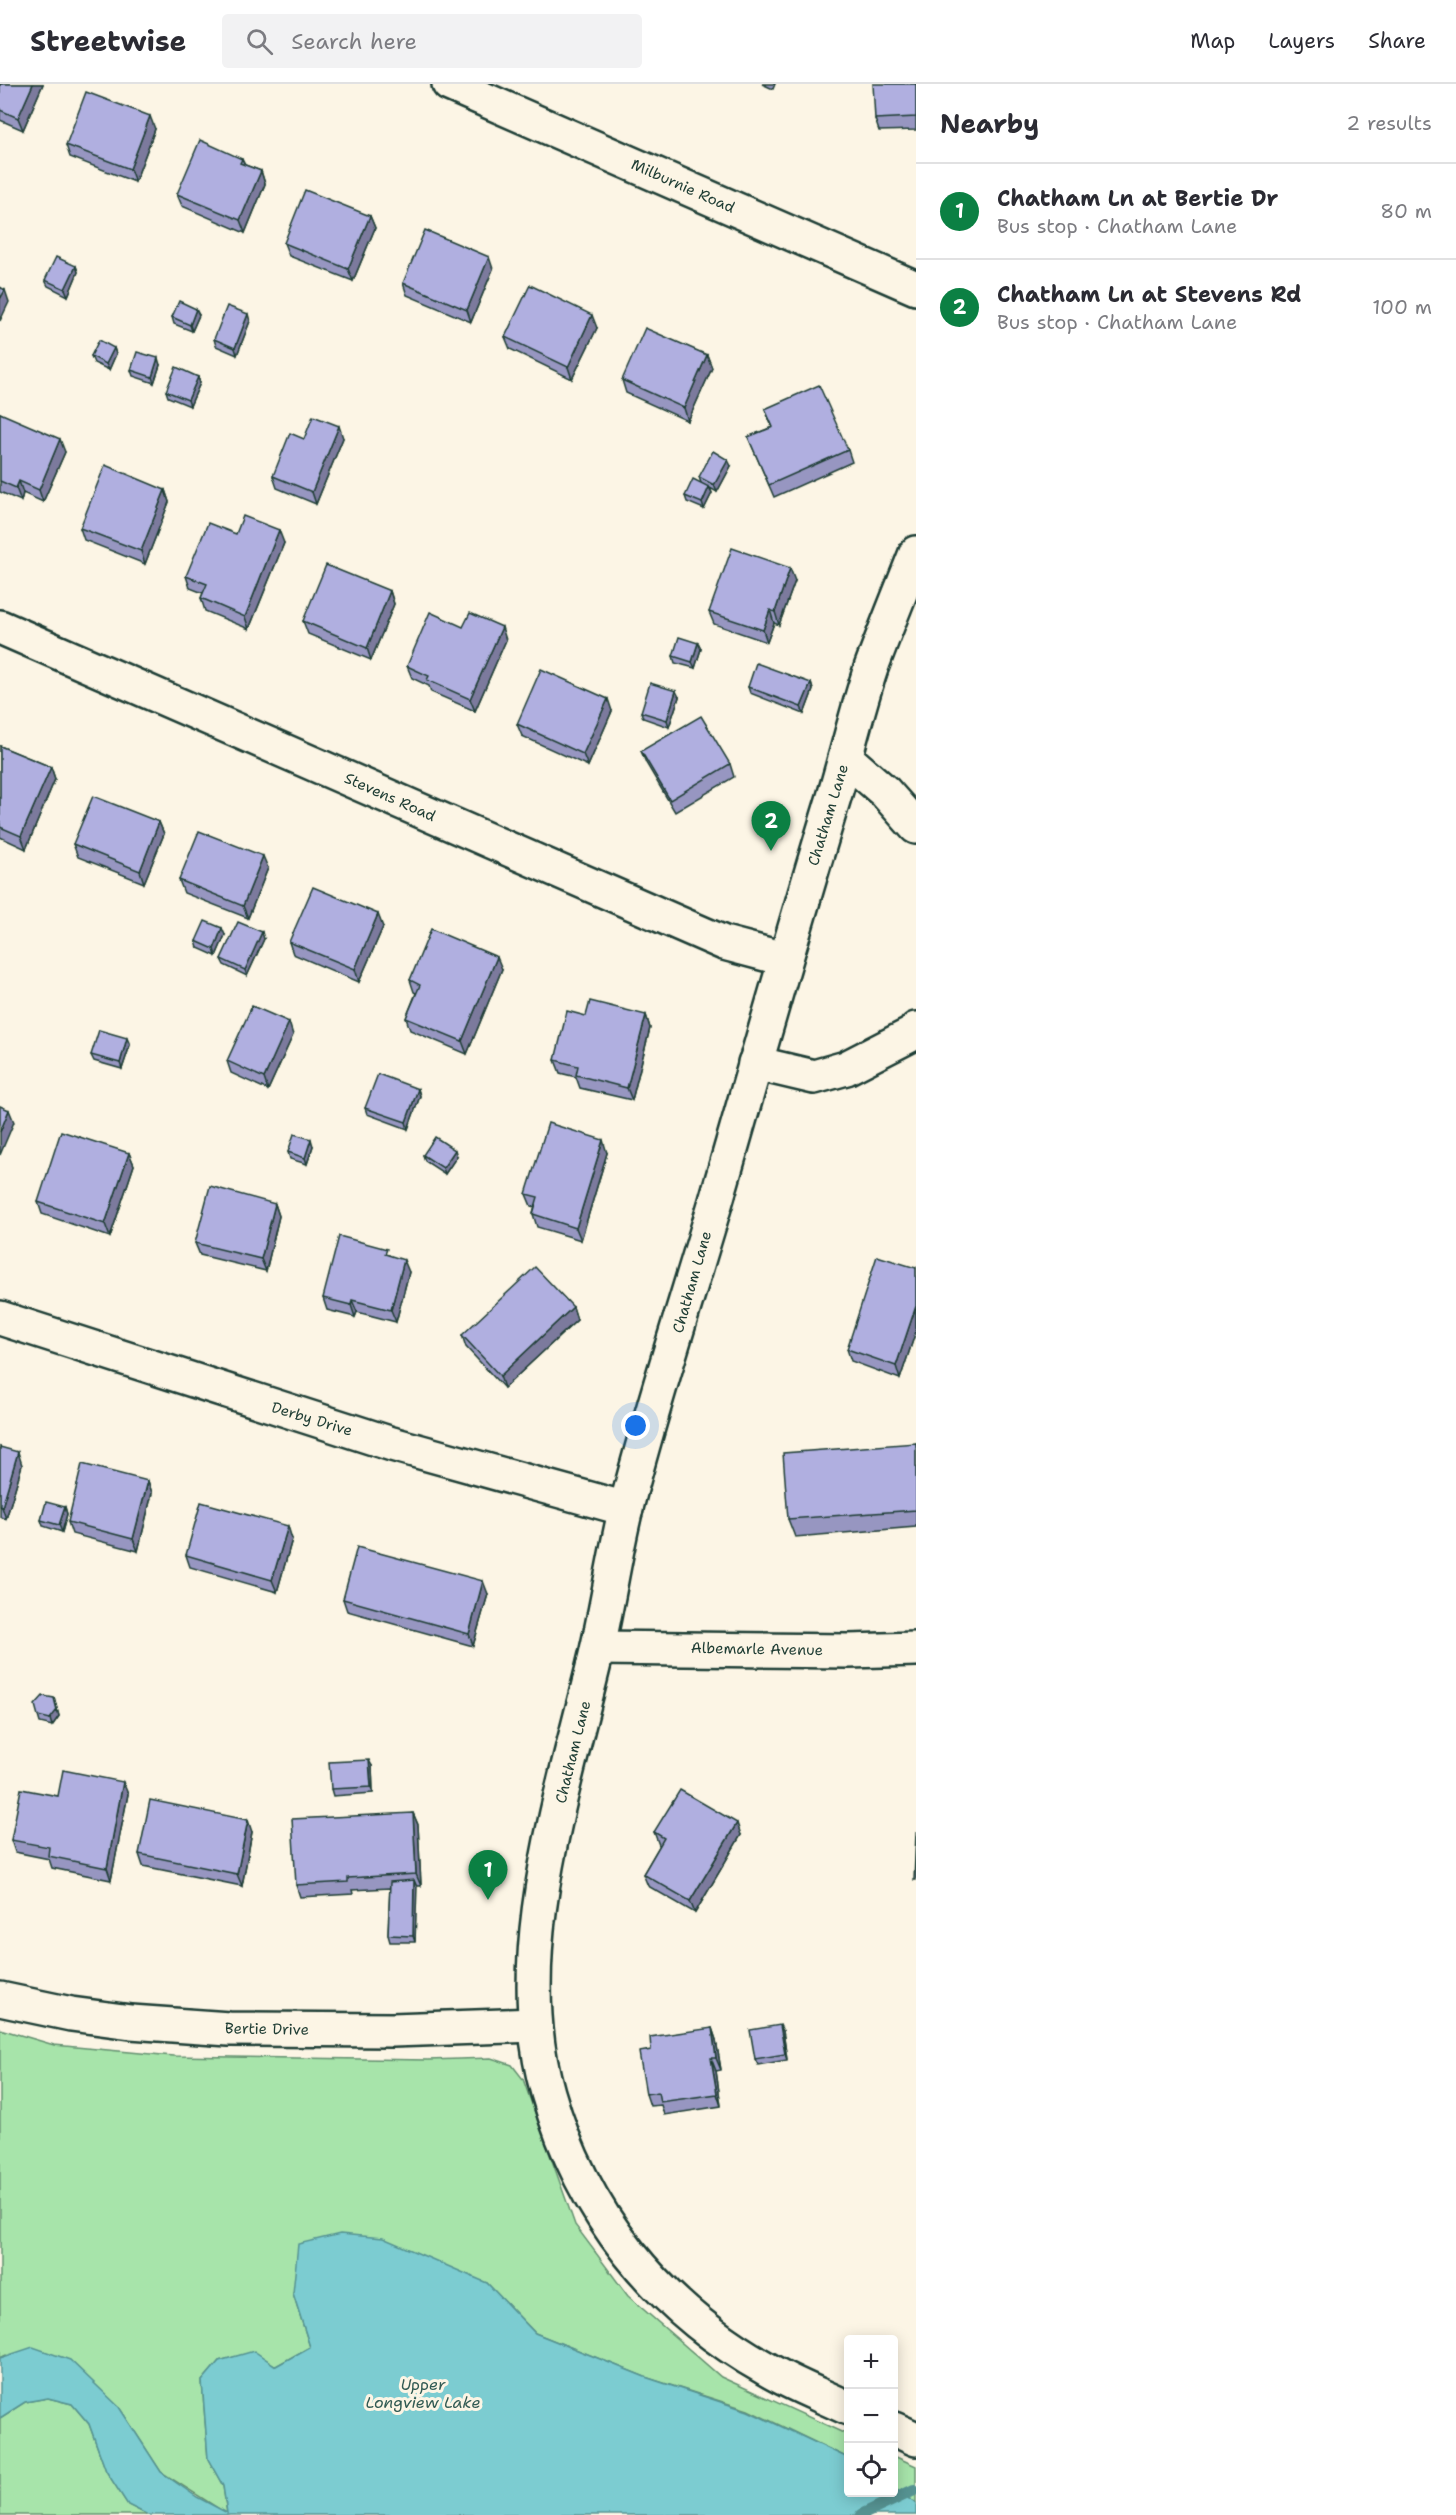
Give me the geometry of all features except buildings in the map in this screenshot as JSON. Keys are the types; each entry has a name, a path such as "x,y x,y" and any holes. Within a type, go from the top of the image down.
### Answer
{"street":[{"name":"Milburnie Road","path":"449,84 916,288"},
{"name":"Chatham Lane","path":"844,2406 769,2371 732,2349 681,2310 648,2278 617,2240 589,2193 565,2145 546,2089 535,2025 535,1942 544,1871 598,1648 626,1509 784,959 870,672 916,553"},
{"name":"Stevens Road","path":"0,627 724,943 784,959"},
{"path":"846,758 885,792 916,827"},
{"path":"755,1063 814,1077 846,1068 914,1033 916,1029"},
{"name":"Derby Drive","path":"0,1318 392,1444 626,1509"},
{"name":"Albemarle Avenue","path":"598,1648 849,1651 916,1649"},
{"name":"Bertie Drive","path":"0,1999 71,2014 229,2029 392,2030 535,2025"},
{"path":"898,2431 916,2439"}],"green space":[{"path":"0,2029 54,2045 173,2056 428,2060 491,2058 512,2065 523,2079 575,2225 628,2296 721,2377 844,2433 844,2456 748,2410 645,2377 535,2333 487,2283 293,2293 310,2347 276,2366 254,2352 219,2361 202,2381 208,2459 223,2486 227,2514 161,2472 119,2407 6,2355 0,2358"},
{"path":"48,2398 72,2404 89,2424 106,2471 128,2505 148,2515 0,2515 0,2418 25,2402"},
{"path":"898,2458 916,2466 916,2504 898,2491"}],"water":[{"name":"Upper Longview Lake","path":"340,2234 383,2238 487,2283 535,2333 645,2377 748,2411 844,2456 844,2497 898,2497 898,2491 916,2504 916,2515 148,2515 128,2505 106,2471 89,2424 72,2404 48,2398 25,2402 0,2418 0,2358 33,2347 70,2360 119,2407 161,2472 197,2497 227,2513 223,2486 208,2459 202,2381 219,2361 254,2351 276,2366 310,2347 293,2293 298,2244"}],"waterway":[{"path":"861,2515 914,2490"}],"place":[{"name":"Chatham Ln at Stevens Rd","path":"771,851"},
{"name":"Chatham Ln at Bertie Dr","path":"488,1900"}]}
